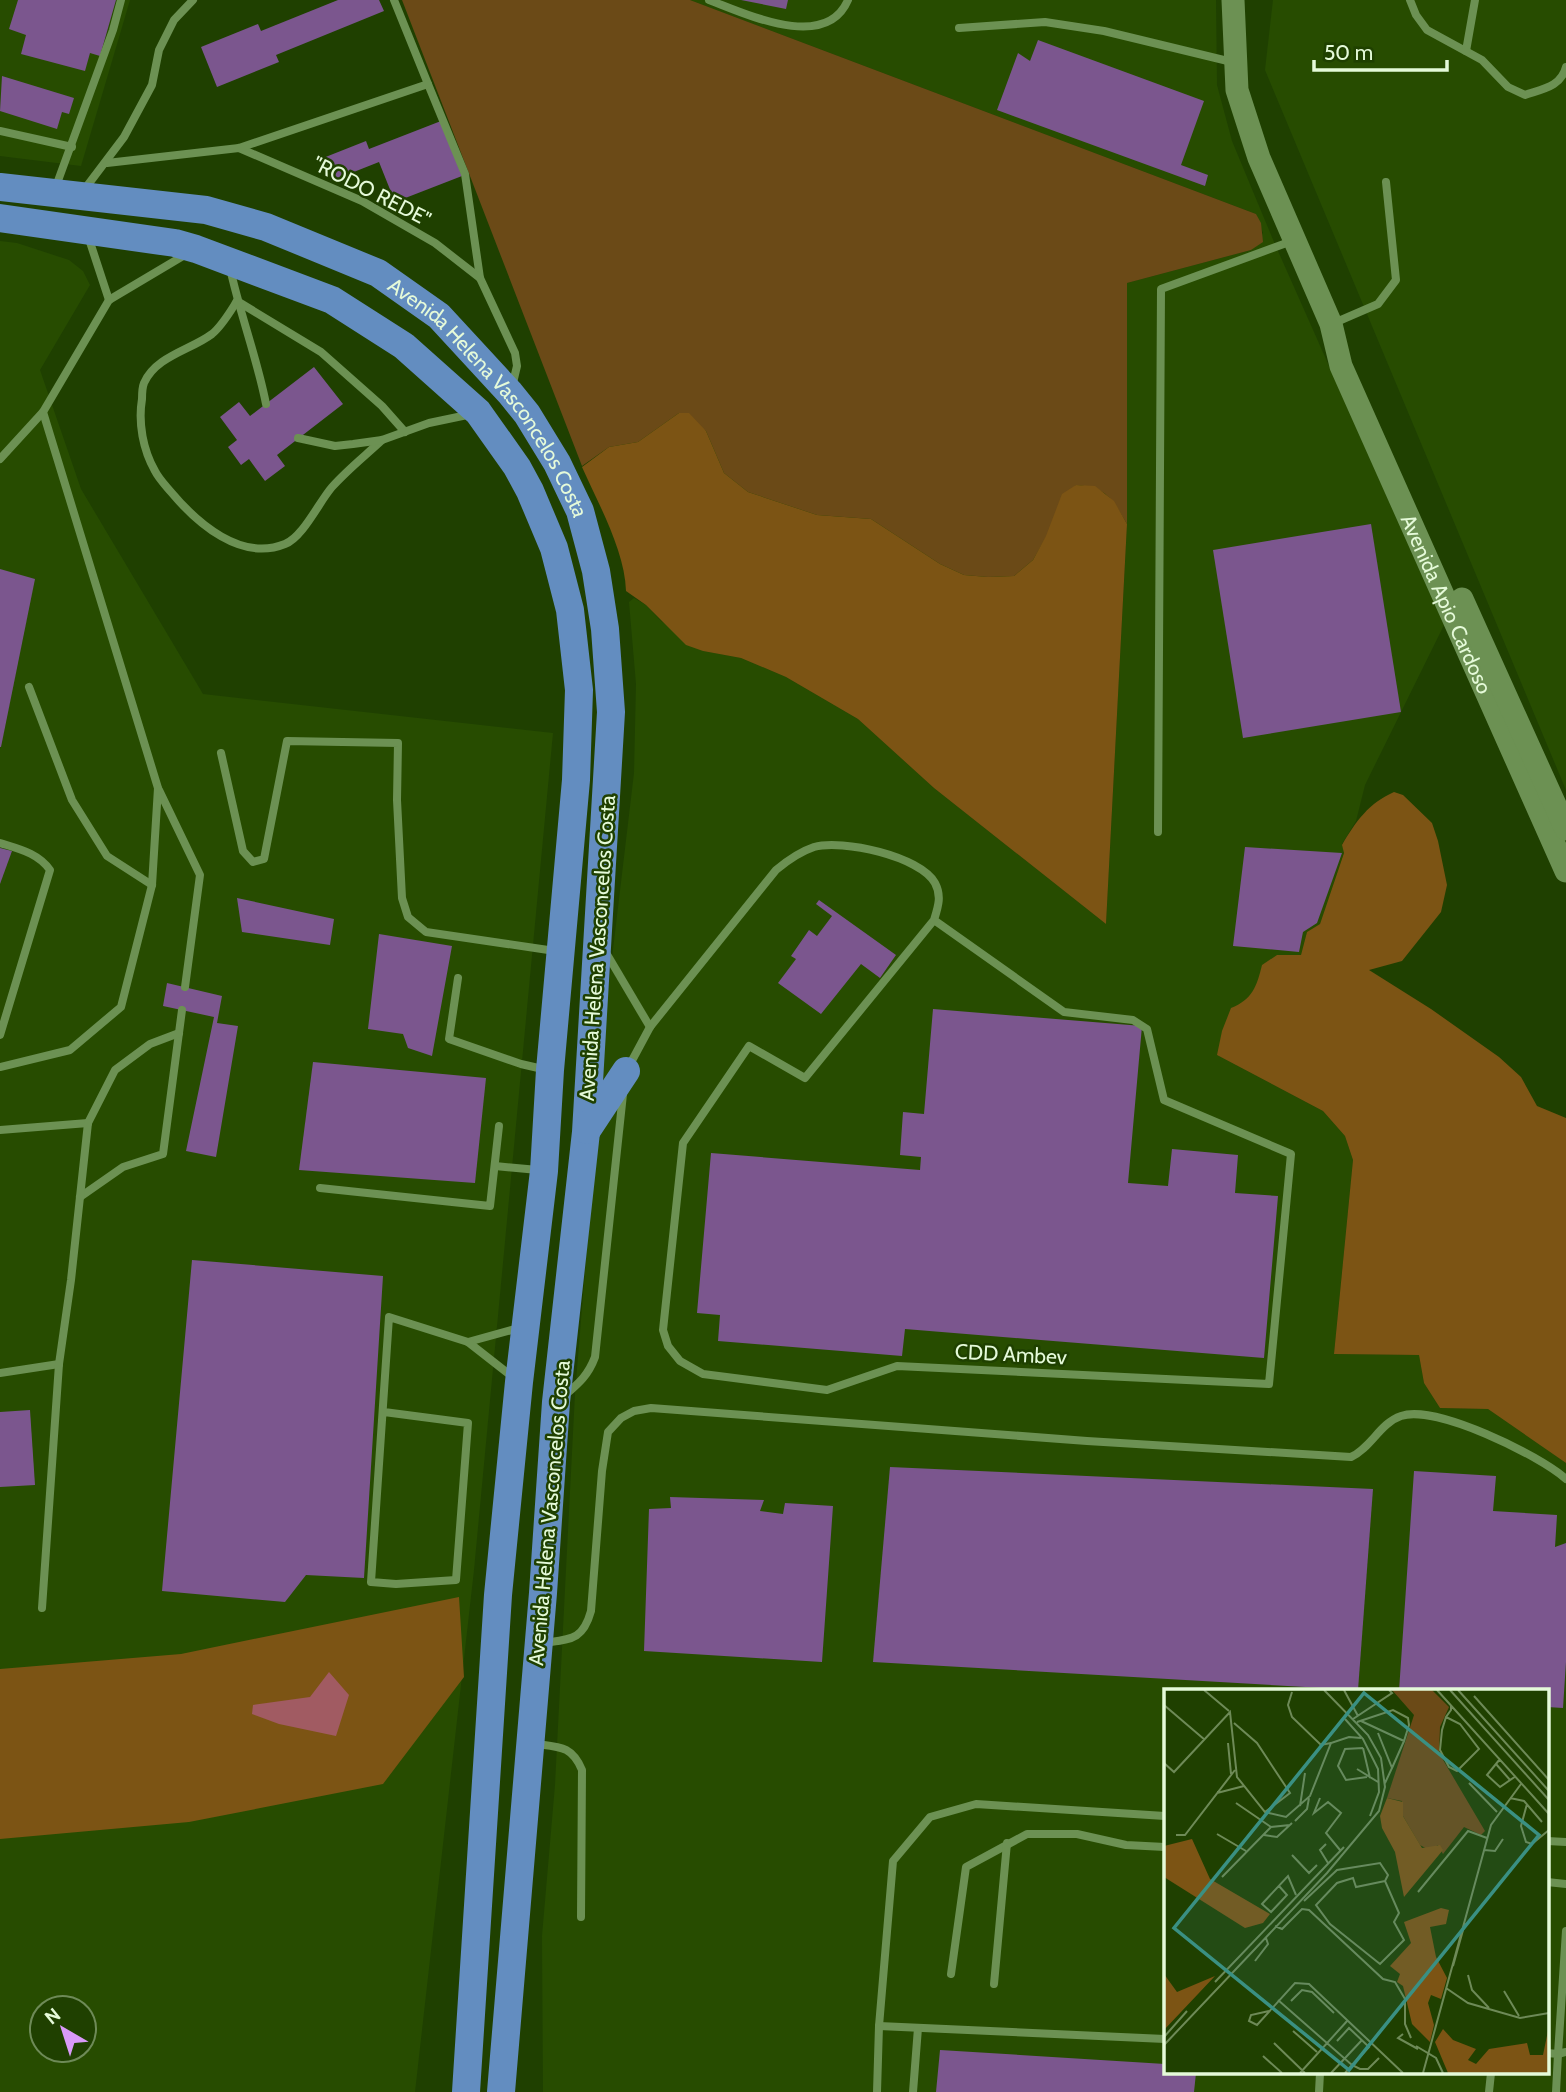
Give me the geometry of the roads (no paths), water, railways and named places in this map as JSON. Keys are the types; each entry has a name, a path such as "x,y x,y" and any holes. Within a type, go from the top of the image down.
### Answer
{"highway":[{"name":"Avenida Helena Vasconcelos Costa","path":"7,184 67,194 206,210 266,227 379,274 439,316 527,414 557,463 580,511 596,571 605,629 611,712 586,1132 556,1402 501,2092"},
{"name":"Avenida Helena Vasconcelos Costa","path":"0,218 174,243 196,249 332,300 404,346 478,412 510,456 530,491 554,548 570,610 579,690 576,780 550,1070 544,1171 525,1326 498,1595 466,2092"},
{"path":"586,1132 626,1071"}],"street":[{"name":"Avenida Apio Cardoso","path":"1233,0 1237,90 1259,158 1333,329 1341,366 1566,871"},
{"name":"Avenida Apio Cardoso","path":"1333,329 1353,355 1566,830"}],"lane":[{"path":"67,194 72,147 121,0"},
{"path":"67,194 107,163 124,137 152,85 159,50 174,20 193,0"},
{"name":"\"RODO REDE\"","path":"394,0 465,174 480,278 515,353 517,366 510,393"},
{"path":"709,0 785,27 825,24 839,15 848,0"},
{"path":"1410,0 1426,30 1482,60 1508,87 1525,95 1556,84 1563,77 1566,67"},
{"path":"1466,51 1475,0"},
{"path":"959,28 1045,22 1104,31 1235,62"},
{"name":"\"RODO REDE\"","path":"107,163 239,148 428,84"},
{"path":"0,131 72,147"},
{"name":"\"RODO REDE\"","path":"239,148 362,201 435,243 480,278"},
{"path":"1333,329 1378,304 1396,280 1386,182"},
{"path":"86,231 109,300"},
{"path":"1158,832 1161,289 1295,240"},
{"path":"0,459 43,412 109,300 196,249"},
{"path":"229,262 266,404"},
{"path":"237,301 321,352 382,406 405,432"},
{"path":"237,301 215,331 162,362 144,383 139,415 142,434 155,472 181,504 212,532 229,541 268,548 287,544 312,517 331,488 382,440"},
{"path":"43,412 158,788 200,875 185,987"},
{"path":"298,438 335,446 382,440 429,423 478,412"},
{"path":"29,687 72,800 107,856 152,885"},
{"path":"221,753 243,851 253,862 264,859 287,741 398,743 397,800 402,898 408,916 426,932 562,951"},
{"path":"0,1067 70,1051 121,1007 152,885 158,788"},
{"path":"0,843 43,860 50,870 0,1035"},
{"path":"556,1402 581,1382 595,1357 626,1071 650,1027 776,870 793,857 813,848 829,845 852,846 907,861 925,870 936,884 940,902 934,920"},
{"name":"CDD Ambev","path":"934,920 1064,1012 1133,1020 1147,1029 1164,1100 1291,1154 1269,1384 897,1366 827,1390 703,1374 680,1361 668,1346 663,1331 683,1143 749,1046 805,1078 934,920"},
{"path":"596,936 650,1027"},
{"path":"458,978 449,1039 521,1064 550,1070"},
{"path":"80,1197 123,1167 163,1154 182,1010"},
{"path":"42,1608 59,1364 88,1123 115,1070 150,1044 179,1033"},
{"path":"0,1130 88,1123"},
{"path":"320,1188 490,1206 499,1126"},
{"path":"495,1166 544,1171"},
{"path":"384,1412 468,1423 456,1580 396,1584 371,1582 389,1317 468,1342 519,1382"},
{"path":"468,1342 525,1326"},
{"path":"0,1373 59,1364"},
{"path":"538,1644 575,1638 587,1627 591,1611 602,1471 608,1432 621,1418 634,1411 651,1408 1087,1441 1350,1457 1363,1452 1385,1427 1404,1415 1431,1417 1466,1425 1536,1458 1566,1479"},
{"path":"530,1743 564,1748 576,1757 582,1770 581,1917"},
{"path":"877,2092 879,2026 893,1861 930,1817 976,1804 1164,1816"},
{"path":"951,1975 966,1867 1027,1833 1077,1834 1126,1845 1164,1847"},
{"path":"1548,1841 1566,1842"},
{"path":"994,1984 1007,1843"},
{"path":"1548,1882 1566,1884"},
{"path":"1556,2092 1562,2053 1566,1931"},
{"path":"879,2026 1164,2039"},
{"path":"913,2092 918,2028"},
{"path":"1320,2074 1320,2092"},
{"path":"1489,2092 1491,2074"}]}
